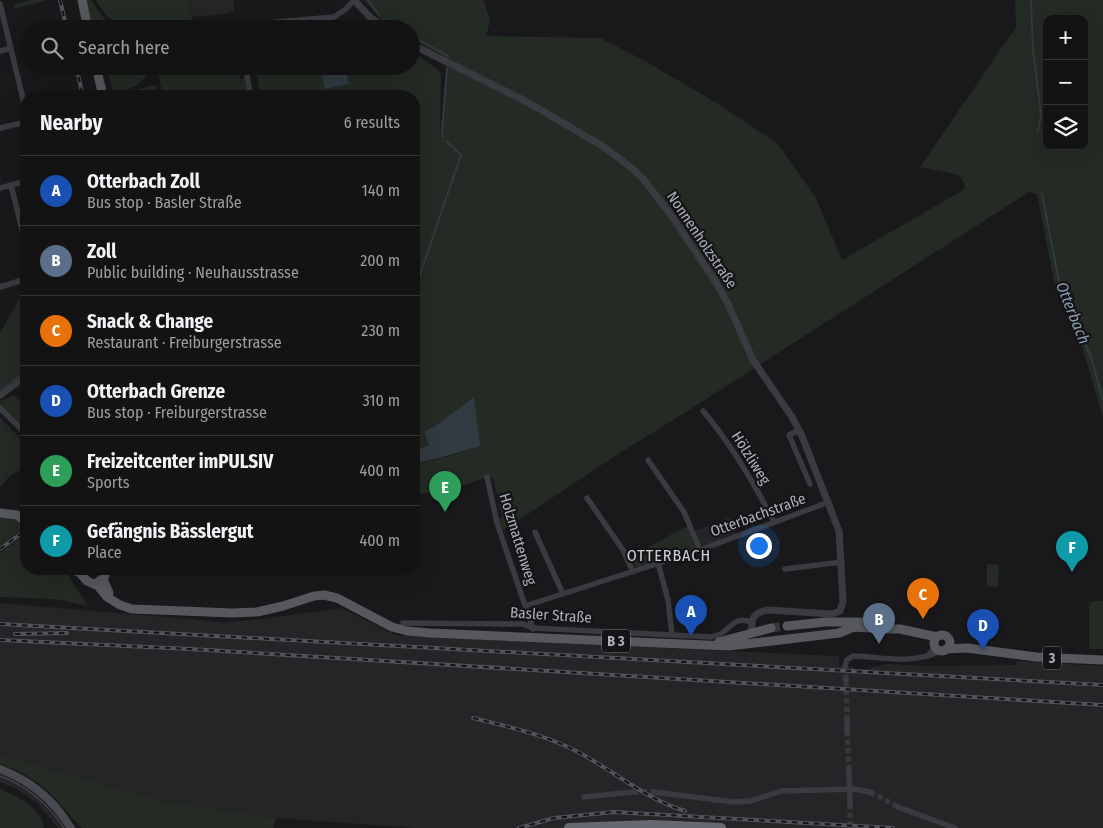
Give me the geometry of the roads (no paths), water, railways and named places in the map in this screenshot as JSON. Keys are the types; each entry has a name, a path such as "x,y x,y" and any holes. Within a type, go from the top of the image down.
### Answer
{"highway":[{"path":"569,828 652,825 721,828"}],"main road":[{"path":"82,0 86,20"},
{"path":"98,75 102,90"},
{"path":"0,513 20,517"},
{"name":"B 3","path":"82,575 104,595 120,605 132,609 232,613 257,612 324,595 338,598 384,623 407,631 533,632 729,646 791,640 840,632 854,625"},
{"path":"105,575 103,579 112,600"},
{"path":"93,583 103,579"},
{"path":"787,626 842,622 854,625 869,625"},
{"name":"3","path":"889,626 920,635 940,645 1036,657 1103,660"},
{"name":"B 3","path":"712,644 771,628"},
{"path":"752,632 754,643"},
{"path":"0,769 21,778 42,792 71,828"}],"street":[{"path":"306,20 334,17 346,9 354,0 374,20"},
{"path":"0,4 21,90"},
{"path":"0,51 11,48"},
{"name":"Nonnenholzstraße","path":"420,49 529,104 604,147 633,169 671,215 706,266 728,304 752,360 799,430 839,532 842,562 843,601 838,612 832,614 809,614 768,610 757,613 751,622"},
{"path":"247,75 250,90"},
{"path":"0,128 20,123"},
{"path":"0,188 20,183"},
{"path":"11,185 20,222"},
{"path":"0,286 20,281"},
{"path":"0,396 20,381"},
{"path":"0,408 20,428"},
{"name":"Hölzliweg","path":"702,411 717,428 740,461 774,522"},
{"path":"799,430 789,436 810,484"},
{"path":"648,460 684,512 700,550"},
{"name":"Holzmattenweg","path":"488,476 497,523 533,632"},
{"path":"586,498 623,550 633,572"},
{"name":"Otterbachstraße","path":"525,606 700,550 828,502"},
{"path":"535,532 563,594"},
{"path":"785,569 842,562"},
{"path":"658,564 668,600 672,635"},
{"name":"Basler Straße","path":"403,623 523,624 533,632 717,637 738,620 742,619 751,622"},
{"path":"751,622 752,632"},
{"path":"845,666 848,658 853,656 917,659 928,656 940,645"},
{"path":"847,720 847,731"},
{"path":"849,770 850,804"},
{"path":"654,792 734,802 750,801 782,791 861,790 870,792"},
{"path":"584,797 633,792"},
{"path":"898,807 955,828"}],"waterway":[{"path":"368,0 379,15"},
{"name":"Otterbach","path":"1031,0 1033,50 1041,114 1038,131"},
{"path":"420,41 448,56"},
{"path":"443,138 447,69"},
{"path":"420,275 461,155 446,141"},
{"name":"Otterbach","path":"1042,194 1061,292 1091,357 1103,401"},
{"path":"0,392 20,376"}],"tunnel":[{"path":"771,628 787,626"},
{"path":"869,628 889,629"},
{"path":"845,666 846,679"},
{"path":"846,681 847,720"},
{"path":"847,731 849,770"},
{"path":"633,792 654,792"},
{"path":"870,792 898,807"},
{"path":"850,804 850,828"}],"tram line":[{"path":"0,776 19,785 36,797 51,811 64,828"}],"railway":[{"path":"60,0 65,20"},
{"path":"78,75 82,90"},
{"path":"0,549 20,534"},
{"path":"0,624 1103,685"},
{"path":"15,634 67,633"},
{"path":"0,640 190,649 1103,705"},
{"path":"473,718 528,732 554,741 593,760 657,800 685,811"},
{"path":"519,828 554,818 614,812 893,828"}],"place":[{"name":"Freizeitcenter imPULSIV","path":"445,512"},
{"name":"Gefängnis Bässlergut","path":"1072,572"},
{"name":"Snack & Change","path":"923,619"},
{"name":"Otterbach Zoll","path":"691,636"},
{"name":"Zoll","path":"879,644"},
{"name":"Otterbach Grenze","path":"983,650"}],"district":[{"name":"OTTERBACH","path":"669,555"}]}
